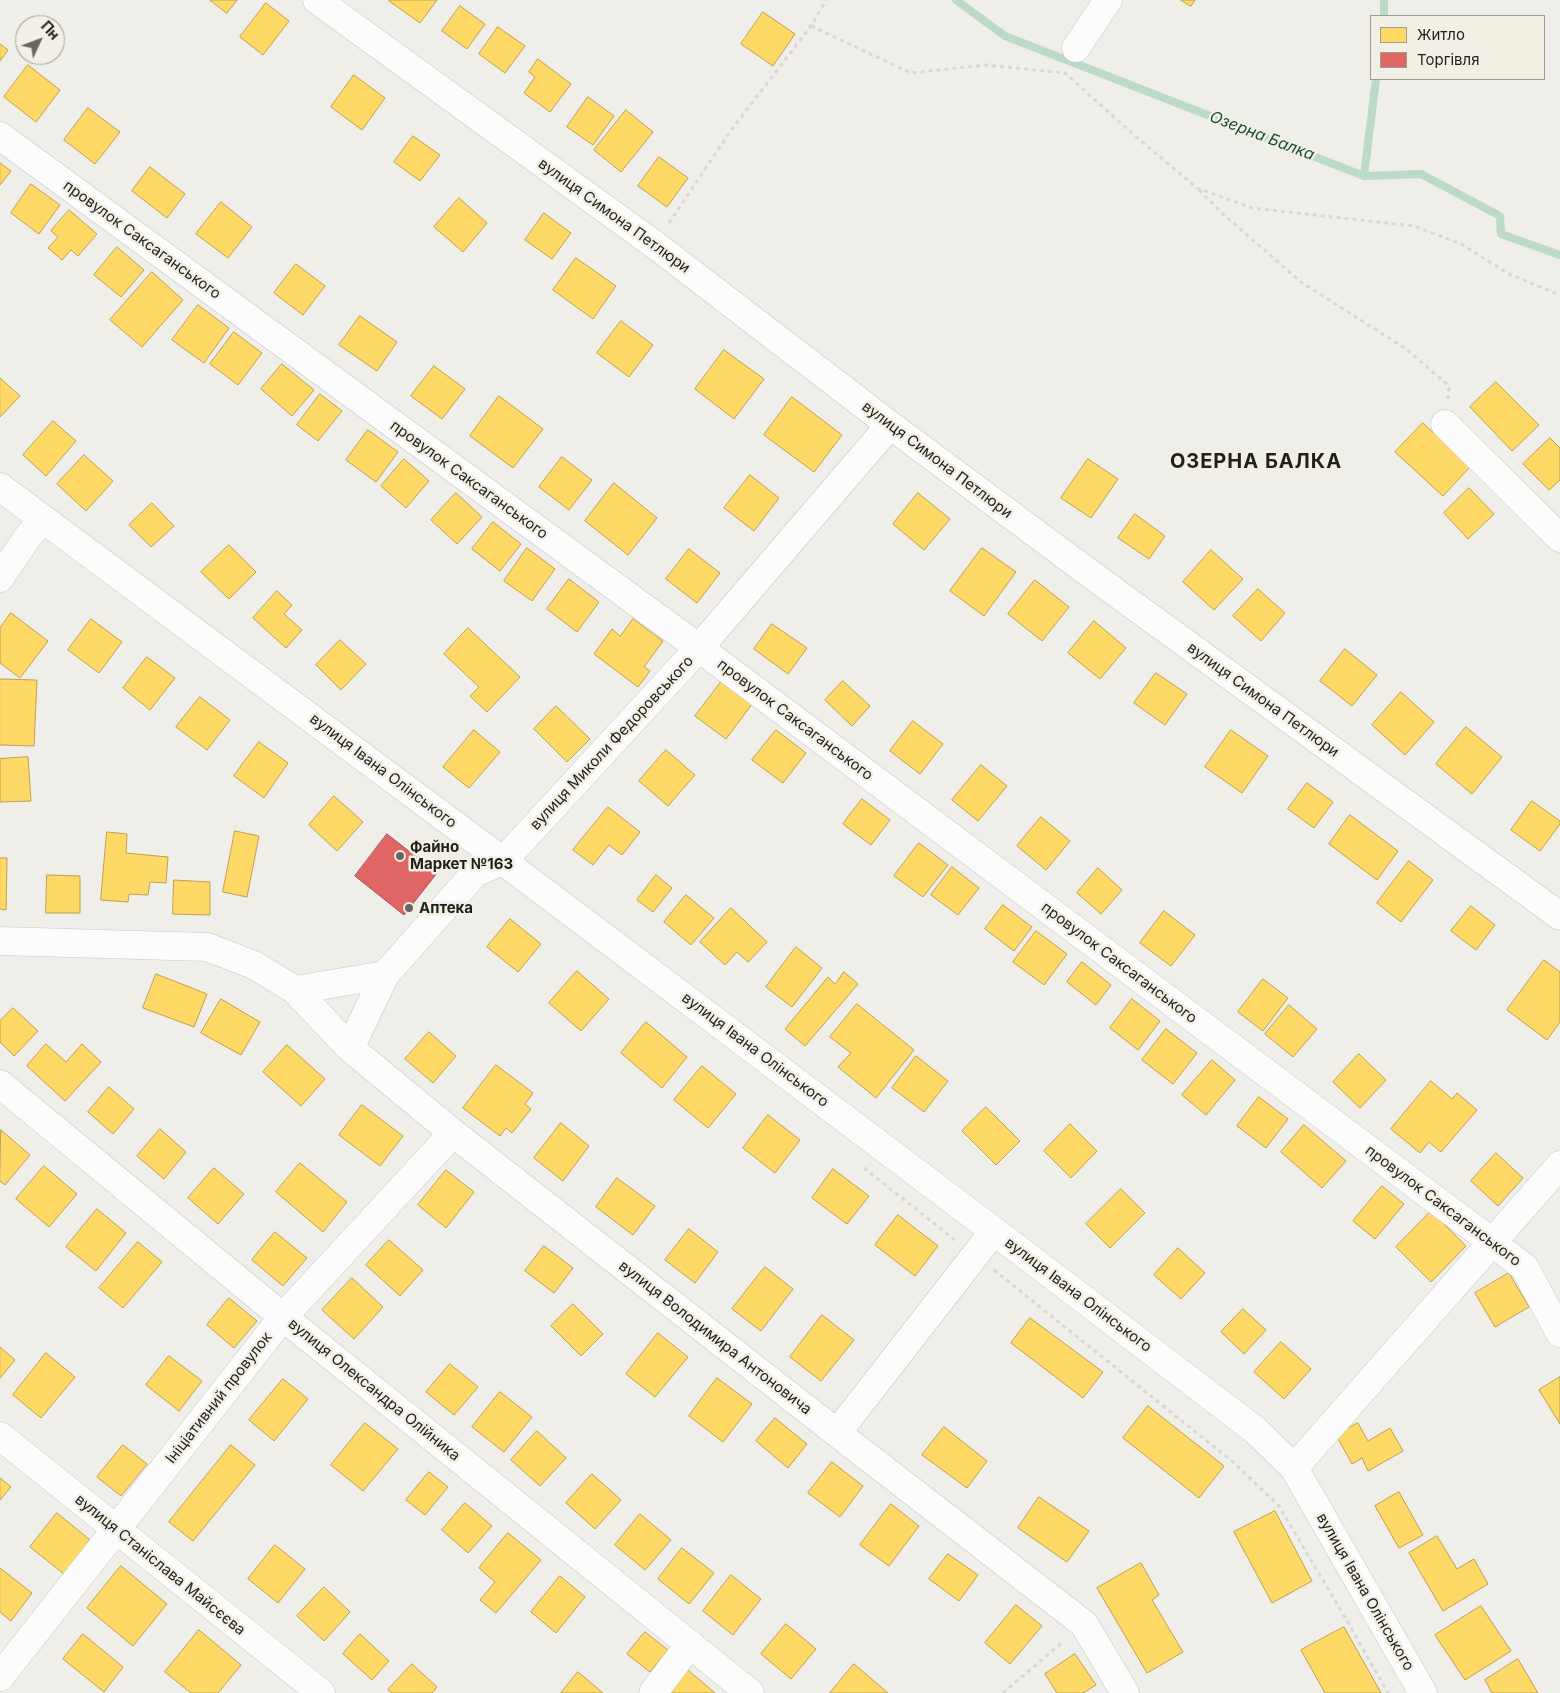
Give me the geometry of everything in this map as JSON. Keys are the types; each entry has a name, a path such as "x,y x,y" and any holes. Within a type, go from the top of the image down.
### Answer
{"street":[{"name":"вулиця Симона Петлюри","path":"317,0 655,244 890,425 1085,570 1560,916"},
{"path":"1076,48 1108,0"},
{"name":"провулок Саксаганського","path":"0,136 699,648 1492,1242 1525,1268 1560,1333"},
{"path":"1445,424 1560,538"},
{"name":"вулиця Миколи Федоровського","path":"350,1048 385,975 475,873 503,861 699,648 890,425"},
{"name":"вулиця Івана Олінського","path":"0,487 503,861 1255,1430 1294,1468 1423,1693"},
{"path":"0,578 27,538 43,519"},
{"path":"0,941 207,947 254,965 295,990 385,975"},
{"name":"вулиця Володимира Антоновича","path":"295,990 350,1048 453,1133 1084,1624 1125,1693"},
{"name":"вулиця Олександра Олійника","path":"0,1084 283,1317 750,1693"},
{"name":"Ініціативний провулок","path":"0,1677 283,1317 453,1133"},
{"path":"1294,1468 1560,1165"},
{"path":"837,1433 994,1231"},
{"name":"вулиця Станіслава Майсєєва","path":"0,1436 321,1693"},
{"path":"652,1693 690,1644"}],"path":[{"path":"655,244 732,129 811,26 826,0"},
{"path":"811,26 911,73 986,65 1065,73 1135,136 1197,188 1223,214 1300,282 1406,350 1449,386 1445,424"},
{"path":"1197,188 1252,208 1414,226 1461,244 1509,274 1560,295"},
{"path":"860,1165 1233,1462 1279,1506 1388,1693"},
{"path":"1003,1693 1084,1624"}],"building: Житло":[{"path":"210,0 237,0 227,13"},
{"path":"390,0 437,0 420,23"},
{"path":"1181,0 1195,0 1191,6"},
{"path":"266,3 289,21 263,55 240,37"},
{"path":"460,6 485,24 467,49 442,31"},
{"path":"763,12 795,34 773,66 741,44"},
{"path":"498,27 525,46 505,73 479,54"},
{"path":"0,44 8,50 0,61"},
{"path":"538,59 571,84 550,112 524,93 535,77 529,72"},
{"path":"28,65 60,90 36,122 4,97"},
{"path":"354,75 385,98 362,130 331,107"},
{"path":"588,97 614,116 593,145 567,127"},
{"path":"88,108 120,132 95,164 64,140"},
{"path":"626,110 653,132 621,172 594,150"},
{"path":"413,136 440,155 420,181 394,162"},
{"path":"659,157 688,178 667,207 638,186"},
{"path":"0,163 11,171 0,185"},
{"path":"150,167 185,194 167,218 132,191"},
{"path":"31,184 60,205 39,234 11,213"},
{"path":"459,198 487,223 463,252 434,227"},
{"path":"221,202 252,227 228,258 196,234"},
{"path":"69,210 97,234 78,256 71,250 62,260 48,248 58,237 51,231"},
{"path":"544,213 571,233 552,259 525,240"},
{"path":"117,247 144,270 121,297 94,275"},
{"path":"576,258 616,286 593,319 553,290"},
{"path":"296,264 325,286 303,315 274,293"},
{"path":"152,272 183,300 142,347 110,320"},
{"path":"198,305 229,328 204,363 172,340"},
{"path":"360,316 397,342 377,371 339,345"},
{"path":"621,321 653,345 629,377 597,353"},
{"path":"234,332 262,353 238,385 210,364"},
{"path":"724,350 764,379 734,419 695,389"},
{"path":"282,364 314,390 292,416 261,389"},
{"path":"434,366 465,389 442,419 411,396"},
{"path":"0,378 20,396 0,417"},
{"path":"1496,382 1539,425 1512,451 1470,407"},
{"path":"320,394 342,411 318,441 297,425"},
{"path":"499,396 543,429 513,468 470,436"},
{"path":"792,397 842,435 814,472 764,435"},
{"path":"53,421 76,441 46,476 23,455"},
{"path":"1423,423 1470,467 1443,496 1395,452"},
{"path":"368,430 398,452 376,482 346,460"},
{"path":"1550,438 1560,448 1560,480 1549,490 1523,464"},
{"path":"84,455 113,481 86,511 57,484"},
{"path":"562,457 592,480 569,510 539,487"},
{"path":"404,459 429,481 406,508 381,486"},
{"path":"1088,459 1118,479 1091,518 1061,498"},
{"path":"750,475 779,498 754,531 724,508"},
{"path":"614,483 657,518 628,555 585,521"},
{"path":"1469,488 1494,514 1468,539 1444,513"},
{"path":"456,493 482,517 457,544 431,520"},
{"path":"918,493 950,519 924,550 893,524"},
{"path":"152,503 174,526 151,547 129,525"},
{"path":"1135,514 1165,536 1149,559 1118,538"},
{"path":"493,522 521,544 500,571 472,549"},
{"path":"229,545 256,572 229,599 201,572"},
{"path":"527,548 555,569 532,601 504,581"},
{"path":"982,548 1016,572 984,616 950,591"},
{"path":"689,549 720,573 697,603 666,579"},
{"path":"1211,550 1243,579 1214,610 1183,582"},
{"path":"569,579 599,602 577,632 547,609"},
{"path":"1035,580 1069,607 1042,641 1008,614"},
{"path":"1258,589 1285,613 1261,641 1233,616"},
{"path":"277,591 292,605 284,614 302,630 286,648 253,618"},
{"path":"11,613 48,641 20,678 0,663 0,628"},
{"path":"91,619 122,642 99,673 68,650"},
{"path":"633,619 663,641 644,667 650,671 638,687 594,654 612,629 620,636"},
{"path":"1094,621 1126,648 1100,679 1068,653"},
{"path":"772,624 807,648 788,674 754,649"},
{"path":"468,628 520,677 487,712 470,696 479,687 444,654"},
{"path":"340,640 366,664 341,690 316,665"},
{"path":"1345,649 1377,675 1352,706 1320,681"},
{"path":"147,657 175,678 150,710 123,688"},
{"path":"1156,673 1187,694 1165,725 1134,703"},
{"path":"725,677 755,700 726,739 695,716"},
{"path":"0,679 37,680 34,746 0,745"},
{"path":"843,681 870,706 852,726 825,700"},
{"path":"1401,692 1434,722 1405,755 1372,725"},
{"path":"200,697 230,720 207,750 176,727"},
{"path":"556,706 590,739 567,762 534,729"},
{"path":"913,721 943,744 920,774 890,751"},
{"path":"1466,727 1502,757 1472,794 1436,764"},
{"path":"474,730 500,752 469,788 443,767"},
{"path":"776,730 806,753 783,783 752,760"},
{"path":"1231,730 1268,756 1242,793 1205,767"},
{"path":"259,742 288,763 264,798 234,776"},
{"path":"666,750 695,775 668,806 639,781"},
{"path":"28,757 31,801 0,802 0,759"},
{"path":"981,765 1007,786 978,821 952,800"},
{"path":"1307,783 1333,802 1314,828 1288,809"},
{"path":"334,796 363,822 337,851 309,825"},
{"path":"862,799 890,820 871,845 843,824"},
{"path":"1532,801 1560,821 1560,824 1540,851 1511,830"},
{"path":"608,807 640,832 622,855 609,845 593,865 573,850"},
{"path":"1350,815 1398,851 1377,880 1329,844"},
{"path":"1041,817 1070,841 1046,870 1017,846"},
{"path":"235,831 259,836 247,897 223,892"},
{"path":"107,832 127,834 126,853 168,857 166,883 150,882 148,895 129,894 128,902 101,900"},
{"path":"919,843 948,865 923,897 894,876"},
{"path":"0,858 7,858 6,910 0,909"},
{"path":"1409,861 1433,880 1401,922 1377,903"},
{"path":"952,867 979,888 958,915 931,895"},
{"path":"1098,868 1122,890 1101,914 1077,893"},
{"path":"47,875 80,876 80,913 46,913"},
{"path":"656,875 672,888 653,912 637,900"},
{"path":"174,880 210,882 210,915 173,914"},
{"path":"686,895 714,918 691,945 664,922"},
{"path":"1003,905 1032,927 1014,951 985,929"},
{"path":"1471,906 1495,925 1476,950 1451,931"},
{"path":"731,908 767,942 748,962 737,952 725,965 700,942"},
{"path":"1164,911 1195,935 1171,966 1140,943"},
{"path":"510,919 541,944 518,972 487,947"},
{"path":"1036,931 1067,954 1044,985 1013,962"},
{"path":"796,947 822,968 792,1007 766,987"},
{"path":"1544,960 1560,972 1560,1022 1547,1040 1507,1010"},
{"path":"1082,962 1111,985 1096,1005 1067,982"},
{"path":"577,971 609,999 581,1031 549,1003"},
{"path":"844,972 858,984 805,1046 785,1029 828,977 835,984"},
{"path":"156,974 207,994 194,1027 143,1008"},
{"path":"1263,979 1288,998 1263,1031 1238,1012"},
{"path":"221,999 260,1022 241,1055 201,1033"},
{"path":"1132,999 1160,1021 1138,1050 1110,1028"},
{"path":"857,1004 914,1050 876,1098 838,1067 851,1053 830,1037"},
{"path":"1289,1005 1317,1029 1293,1057 1265,1034"},
{"path":"13,1008 38,1031 14,1056 0,1042 0,1021"},
{"path":"646,1022 687,1057 662,1088 621,1053"},
{"path":"1166,1029 1197,1053 1173,1084 1142,1060"},
{"path":"429,1032 456,1056 433,1083 405,1059"},
{"path":"46,1044 66,1062 82,1044 101,1062 65,1101 27,1066"},
{"path":"287,1045 325,1079 301,1106 263,1072"},
{"path":"1359,1054 1386,1080 1360,1108 1333,1082"},
{"path":"916,1056 948,1081 924,1112 892,1088"},
{"path":"1212,1060 1235,1080 1206,1115 1182,1095"},
{"path":"496,1065 533,1093 525,1104 531,1109 512,1133 506,1128 500,1136 463,1108"},
{"path":"702,1066 736,1094 708,1128 674,1100"},
{"path":"1431,1081 1452,1099 1457,1093 1477,1110 1441,1152 1429,1142 1420,1153 1391,1129"},
{"path":"109,1087 134,1109 113,1134 88,1112"},
{"path":"1259,1097 1288,1119 1266,1148 1237,1126"},
{"path":"362,1105 403,1136 380,1166 339,1135"},
{"path":"986,1107 1020,1141 996,1165 962,1131"},
{"path":"768,1115 800,1140 775,1173 743,1148"},
{"path":"561,1123 589,1146 563,1181 534,1158"},
{"path":"1070,1124 1097,1151 1071,1178 1044,1151"},
{"path":"1304,1125 1346,1161 1322,1188 1281,1152"},
{"path":"160,1129 186,1152 164,1179 137,1156"},
{"path":"1,1130 30,1155 5,1185 0,1181"},
{"path":"1496,1153 1523,1178 1498,1206 1471,1181"},
{"path":"300,1163 347,1202 323,1232 276,1192"},
{"path":"44,1166 77,1194 49,1227 16,1199"},
{"path":"214,1168 244,1194 218,1224 188,1198"},
{"path":"833,1169 869,1196 847,1224 812,1198"},
{"path":"446,1170 474,1192 446,1228 418,1205"},
{"path":"617,1178 655,1206 633,1235 596,1207"},
{"path":"1382,1186 1404,1204 1375,1239 1353,1221"},
{"path":"1121,1189 1145,1213 1110,1248 1086,1224"},
{"path":"97,1209 126,1233 96,1271 66,1247"},
{"path":"1431,1211 1466,1246 1431,1282 1396,1247"},
{"path":"898,1215 938,1246 915,1276 875,1245"},
{"path":"689,1229 718,1252 695,1283 665,1260"},
{"path":"275,1232 307,1258 283,1286 252,1260"},
{"path":"389,1240 423,1270 400,1296 366,1265"},
{"path":"138,1242 162,1262 123,1308 99,1288"},
{"path":"544,1246 573,1268 554,1293 525,1271"},
{"path":"1178,1248 1205,1273 1181,1299 1154,1275"},
{"path":"765,1267 793,1289 761,1331 732,1309"},
{"path":"1509,1273 1529,1307 1495,1327 1475,1293"},
{"path":"352,1278 383,1307 354,1339 322,1310"},
{"path":"229,1298 257,1321 234,1348 207,1325"},
{"path":"573,1304 603,1334 581,1356 551,1326"},
{"path":"1243,1309 1266,1330 1244,1354 1221,1332"},
{"path":"822,1315 854,1340 821,1381 790,1357"},
{"path":"1030,1318 1103,1372 1083,1398 1011,1343"},
{"path":"658,1333 688,1357 655,1397 626,1374"},
{"path":"1281,1342 1311,1369 1284,1399 1254,1372"},
{"path":"0,1347 15,1360 0,1378"},
{"path":"46,1353 75,1377 41,1418 13,1395"},
{"path":"169,1356 202,1381 179,1411 146,1385"},
{"path":"450,1364 478,1387 454,1415 426,1392"},
{"path":"1560,1377 1560,1424 1539,1390"},
{"path":"717,1378 752,1404 723,1442 689,1416"},
{"path":"283,1379 308,1399 274,1441 249,1420"},
{"path":"500,1392 532,1417 504,1452 472,1427"},
{"path":"1148,1406 1224,1466 1199,1498 1123,1438"},
{"path":"775,1418 807,1444 788,1468 756,1441"},
{"path":"365,1423 398,1449 363,1491 331,1465"},
{"path":"1358,1423 1368,1441 1390,1428 1403,1451 1368,1471 1362,1458 1352,1464 1336,1435"},
{"path":"944,1427 987,1461 967,1488 922,1455"},
{"path":"537,1431 566,1458 540,1486 511,1460"},
{"path":"123,1445 147,1464 121,1496 97,1477"},
{"path":"231,1445 255,1465 193,1541 169,1522"},
{"path":"832,1462 863,1486 840,1517 808,1493"},
{"path":"429,1472 448,1487 425,1515 406,1500"},
{"path":"592,1474 621,1500 595,1529 566,1503"},
{"path":"0,1478 11,1487 0,1500"},
{"path":"1399,1492 1423,1535 1399,1548 1375,1506"},
{"path":"1039,1497 1089,1531 1067,1562 1018,1528"},
{"path":"465,1503 492,1526 468,1553 442,1530"},
{"path":"891,1504 919,1526 889,1566 860,1545"},
{"path":"1275,1511 1312,1581 1272,1603 1234,1532"},
{"path":"57,1513 90,1540 64,1574 30,1547"},
{"path":"640,1514 671,1540 645,1570 615,1545"},
{"path":"508,1533 541,1560 496,1613 480,1600 495,1582 479,1568"},
{"path":"1437,1536 1457,1569 1474,1559 1488,1584 1443,1611 1409,1553"},
{"path":"275,1545 305,1569 278,1603 248,1579"},
{"path":"682,1548 714,1573 689,1604 658,1579"},
{"path":"948,1554 978,1575 959,1601 929,1579"},
{"path":"1141,1563 1159,1595 1152,1600 1183,1652 1147,1673 1097,1588"},
{"path":"121,1566 167,1604 133,1646 87,1608"},
{"path":"0,1568 32,1593 11,1621 0,1612"},
{"path":"731,1575 761,1599 733,1635 703,1611"},
{"path":"560,1576 585,1597 556,1633 531,1612"},
{"path":"324,1587 350,1612 324,1641 297,1616"},
{"path":"1016,1605 1042,1626 1010,1664 985,1643"},
{"path":"1481,1606 1511,1651 1465,1680 1435,1635"},
{"path":"786,1624 816,1649 791,1679 761,1654"},
{"path":"1344,1627 1381,1693 1325,1693 1301,1650"},
{"path":"199,1630 241,1665 218,1693 191,1693 165,1672"},
{"path":"645,1632 668,1650 650,1672 627,1654"},
{"path":"83,1634 123,1667 104,1692 63,1659"},
{"path":"360,1634 389,1661 372,1680 343,1654"},
{"path":"1075,1654 1096,1685 1083,1693 1057,1693 1045,1674"},
{"path":"1518,1659 1538,1693 1492,1693 1485,1680"},
{"path":"412,1664 437,1687 432,1693 392,1693 388,1690"},
{"path":"854,1664 888,1693 830,1693"},
{"path":"688,1670 715,1693 669,1693"},
{"path":"578,1672 603,1693 561,1693"}],"building: Торгівля":[{"path":"387,834 437,873 404,915 355,876"}],"waterway":[{"name":"Озерна Балка","path":"956,0 1005,36 1364,176 1421,174 1500,216 1501,234 1560,255"},
{"path":"1384,0 1384,15"},
{"path":"1364,176 1376,80"}],"place":[{"name":"Файно Маркет №163","path":"400,856"},
{"name":"Аптека","path":"409,908"}],"district":[{"name":"ОЗЕРНА БАЛКА","path":"1256,462"}]}
